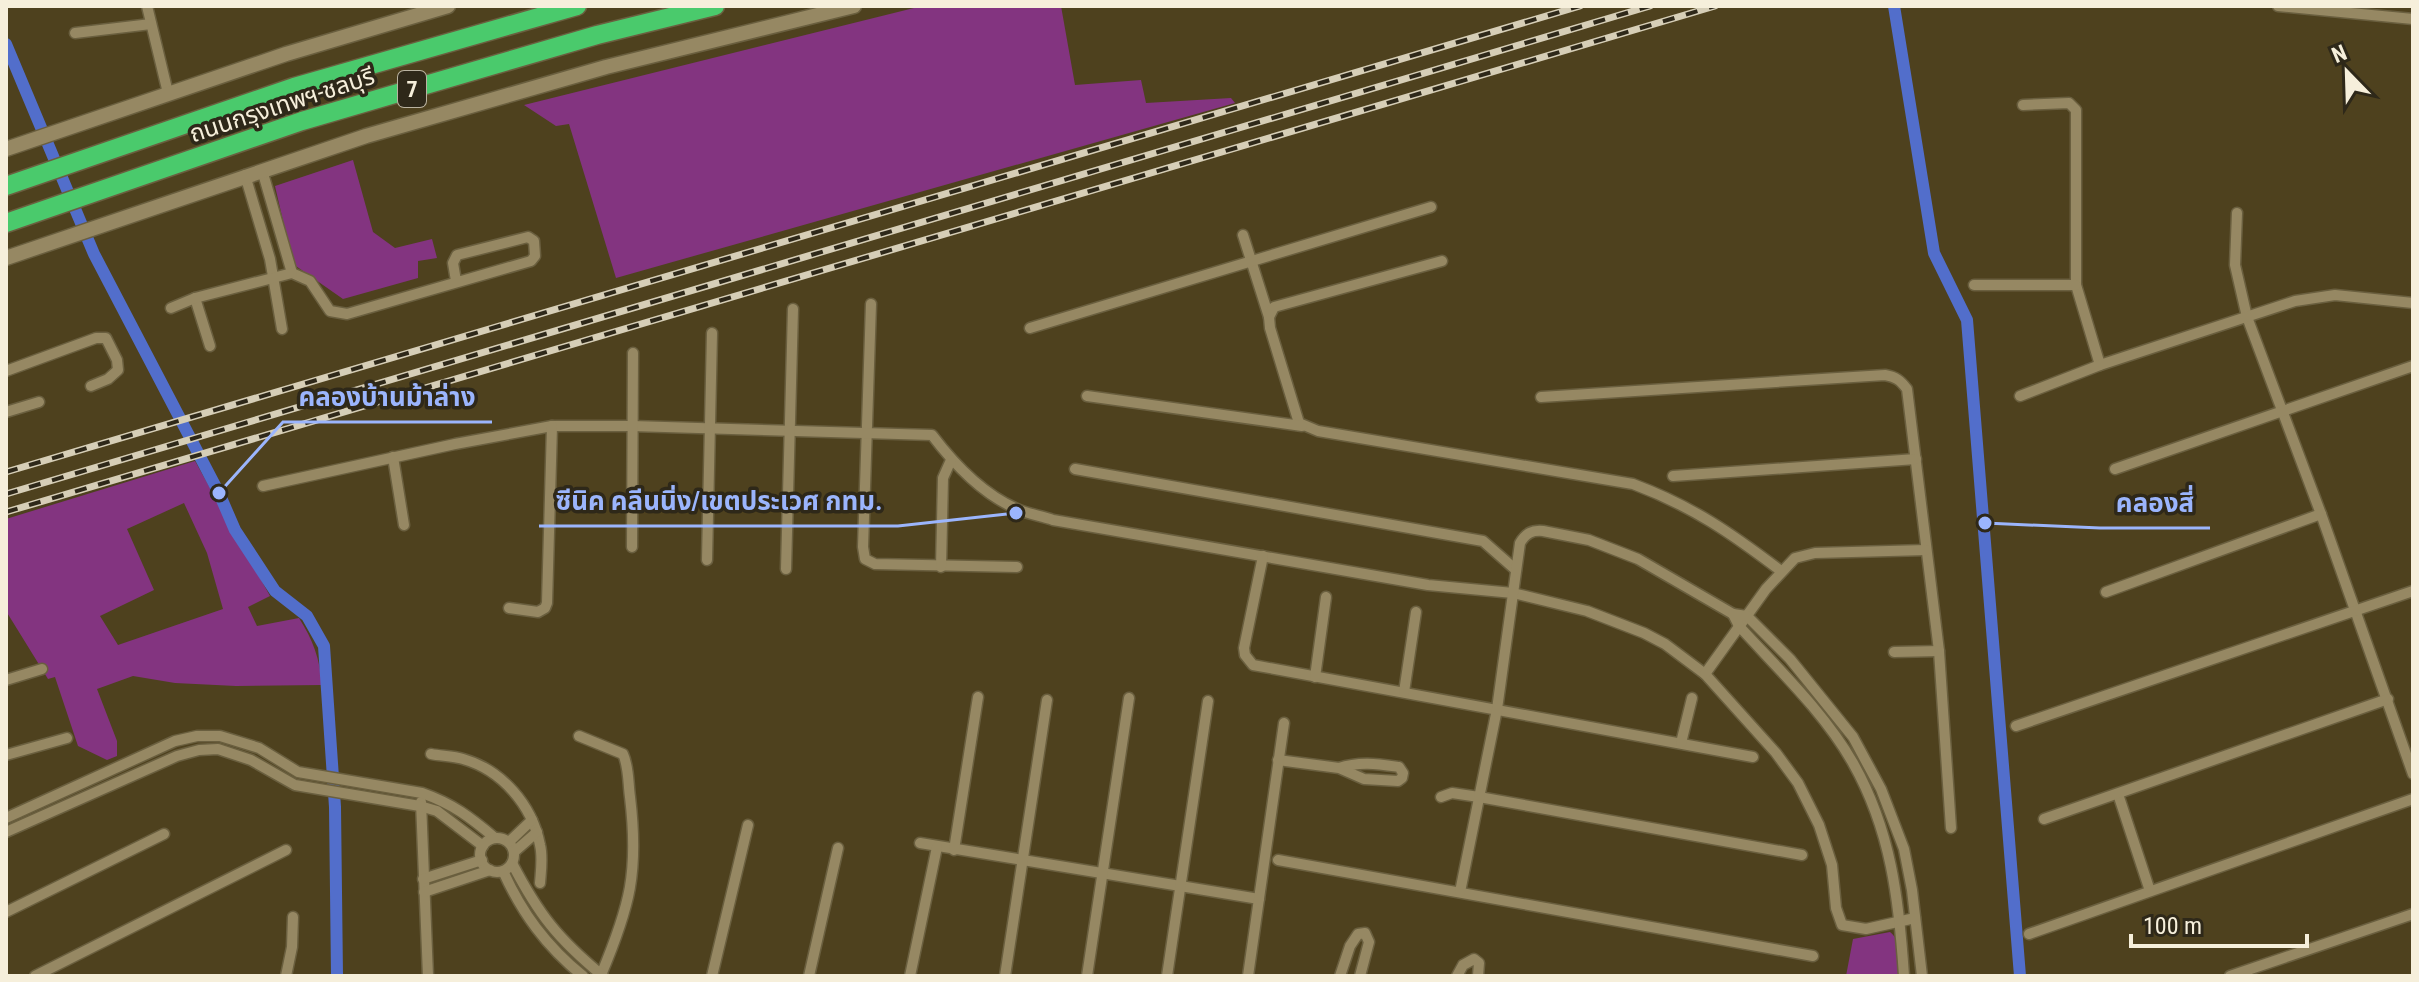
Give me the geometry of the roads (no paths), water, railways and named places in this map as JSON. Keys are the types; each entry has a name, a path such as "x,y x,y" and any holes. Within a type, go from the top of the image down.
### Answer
{"highway":[{"name":"ถนนกรุงเทพฯ-ชลบุรี","path":"6,186 294,87 577,6"},
{"name":"ถนนกรุงเทพฯ-ชลบุรี","path":"6,223 302,121 597,35 715,6"}],"main road":[{"path":"11,148 286,54 448,6"},
{"path":"6,258 366,136 606,67 854,6"}],"street":[{"path":"147,6 168,93"},
{"path":"2278,6 2413,19"},
{"path":"75,33 151,24"},
{"path":"2023,105 2069,103 2076,110 2076,285 2100,365"},
{"path":"262,170 292,273"},
{"path":"245,175 273,277 282,329"},
{"path":"1030,328 1431,207"},
{"path":"2237,213 2235,265 2247,317 2413,774"},
{"path":"1243,235 1296,418 1304,426"},
{"path":"171,308 195,298 292,273 310,281 324,305 337,314 347,314 531,261 535,256 534,241 528,237 457,255 453,263 456,281"},
{"path":"1269,317 1274,307 1280,304 1442,261"},
{"path":"1974,285 2076,285"},
{"path":"2020,396 2100,365 2319,296 2413,303"},
{"path":"195,298 210,346"},
{"path":"871,304 865,559 875,564 1017,567"},
{"path":"786,569 793,309"},
{"path":"707,560 712,333"},
{"path":"6,371 96,338 106,338 117,360 118,370 108,379 91,386"},
{"path":"632,547 633,353"},
{"path":"2115,469 2413,366"},
{"path":"1541,397 1885,375 1896,377 1907,389 1916,459 1939,651 1951,828"},
{"path":"1087,396 1304,426 1318,431 1633,484 1666,496 1724,527 1781,571"},
{"path":"6,412 39,402"},
{"path":"509,608 538,612 547,603 552,426"},
{"path":"263,486 552,426 932,435 951,460 973,480 1016,509 1053,520 1428,585 1513,593 1587,611 1665,644 1705,674 1776,753 1798,783 1819,825 1832,865 1836,908 1842,925 1866,929 1915,918"},
{"path":"393,457 404,525"},
{"path":"1673,476 1916,459"},
{"path":"941,567 943,478 951,460"},
{"path":"1075,469 1483,541 1516,570"},
{"path":"2106,592 2321,514"},
{"path":"1460,892 1497,709 1520,543 1535,530 1543,531 1589,540 1638,559 1733,614 1747,616 1790,659 1853,737 1881,789 1904,849 1922,976"},
{"path":"1705,674 1781,571 1795,558 1815,553 1926,550"},
{"path":"1263,556 1245,641 1245,655 1253,665 1753,757"},
{"path":"2016,726 2413,591"},
{"path":"1315,677 1326,597"},
{"path":"1404,692 1416,612"},
{"path":"1733,614 1739,626 1827,725 1852,762 1889,857 1901,921 1904,976"},
{"path":"1894,652 1939,651"},
{"path":"6,680 42,669"},
{"path":"954,850 978,697"},
{"path":"1087,976 1129,698"},
{"path":"1681,743 1692,698"},
{"path":"2044,819 2388,699"},
{"path":"1005,976 1047,700"},
{"path":"1167,976 1208,701"},
{"path":"1248,976 1284,723"},
{"path":"6,818 175,741 197,736 220,736 241,741 259,748 298,772 422,793 465,812 512,852 533,904 567,945 602,975 623,924 630,895 635,857 631,807 623,754 579,736"},
{"path":"6,755 67,738"},
{"path":"6,832 177,756 218,749 237,754 295,785 437,811 483,846"},
{"path":"431,754 464,759 500,779 519,797 537,832 542,856 540,883"},
{"path":"1278,760 1339,768 1364,779 1389,782 1402,778 1403,773 1399,767 1372,764 1352,764 1339,768"},
{"path":"422,793 420,806 428,976"},
{"path":"1441,797 1452,793 1479,797 1802,855"},
{"path":"2118,794 2150,891"},
{"path":"2029,934 2413,799"},
{"path":"503,871 532,820"},
{"path":"712,976 748,825"},
{"path":"512,852 537,832"},
{"path":"6,912 164,834"},
{"path":"483,846 495,838"},
{"path":"920,843 1259,899"},
{"path":"483,846 482,860 490,870"},
{"path":"910,976 937,847"},
{"path":"809,976 838,848"},
{"path":"35,976 286,850"},
{"path":"423,879 482,860"},
{"path":"1278,860 1813,956"},
{"path":"424,892 490,870 503,871"},
{"path":"503,871 523,912 539,934 583,976"},
{"path":"2230,976 2413,914"},
{"path":"286,976 292,947 293,917"},
{"path":"1340,976 1350,946 1358,934 1365,933 1369,942 1360,976"},
{"path":"1457,976 1463,965 1474,959 1479,963 1478,976"}],"waterway":[{"path":"1894,6 1934,253 1967,320 2020,976"},
{"path":"6,44 94,254 219,493 235,530 275,591 307,616 324,646 335,807 337,976"}],"railway":[{"path":"6,472 1580,6"},
{"path":"6,494 1650,6"},
{"path":"6,512 1715,6"}],"place":[{"name":"คลองบ้านม้าล่าง","path":"219,493"},
{"name":"ซีนิค คลีนนิ่ง/เขตประเวศ กทม.","path":"1016,513"},
{"name":"คลองสี่","path":"1985,523"}]}
